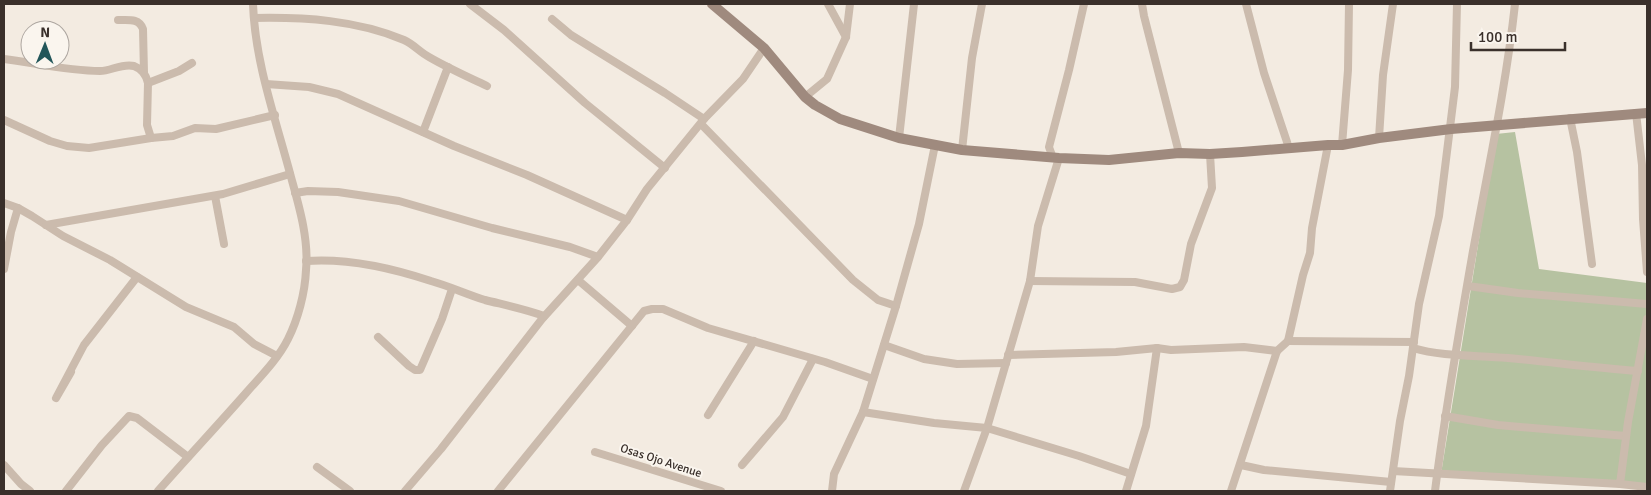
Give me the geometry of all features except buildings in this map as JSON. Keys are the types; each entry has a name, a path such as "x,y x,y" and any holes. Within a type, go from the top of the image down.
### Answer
{"street":[{"path":"158,491 277,356 288,338 302,298 306,269 305,241 295,193 258,52 254,4"},
{"path":"470,4 504,30 617,130 665,168"},
{"path":"712,4 764,48 805,97 815,105 840,119 899,138 962,150 1056,158 1109,160 1179,152 1210,154 1342,145 1379,138 1497,124 1647,113"},
{"path":"828,4 846,37"},
{"path":"805,97 828,79 846,37 850,4"},
{"path":"899,138 914,4"},
{"path":"962,150 972,58 982,4"},
{"path":"964,491 987,428 1030,281 1038,226 1056,158 1049,147 1070,70 1084,4"},
{"path":"1142,4 1179,152"},
{"path":"1246,4 1264,74 1288,148"},
{"path":"1342,145 1348,70 1349,4"},
{"path":"1379,138 1383,75 1393,4"},
{"path":"1390,491 1419,304 1439,216 1451,129 1455,87 1457,4"},
{"path":"1435,491 1445,416 1497,124 1515,4"},
{"path":"254,18 312,18 362,28 406,41 428,57 487,86"},
{"path":"552,19 571,35 665,93 702,121 853,280 878,300 896,306"},
{"path":"118,20 136,20 142,24 144,29 144,73 148,83 147,125 151,138"},
{"path":"406,491 544,316 598,257 647,189 702,121 743,79 764,48"},
{"path":"4,60 100,71 129,65 139,68 144,73"},
{"path":"148,83 179,71 192,63"},
{"path":"423,132 448,67"},
{"path":"266,84 309,87 338,94 454,146 527,175 626,220"},
{"path":"1636,113 1642,165 1647,272"},
{"path":"4,120 50,141 81,148 173,136 195,128 216,129 274,115"},
{"path":"1570,118 1577,152 1592,264"},
{"path":"832,491 834,474 863,412 896,306 919,224 935,145"},
{"path":"1231,491 1277,351 1288,341 1302,276 1310,253 1312,228 1328,145"},
{"path":"1030,281 1135,282 1172,289 1180,287 1184,280 1191,244 1212,188 1210,154"},
{"path":"46,225 215,196 290,174"},
{"path":"295,193 308,191 338,192 399,201 492,228 570,247 598,257"},
{"path":"215,196 224,244"},
{"path":"4,203 18,208 186,306 240,330 254,344 277,356"},
{"path":"4,268 10,232 18,208"},
{"path":"306,260 325,260 379,267 432,281 452,289 544,316"},
{"path":"56,398 84,345 136,277"},
{"path":"578,280 632,326"},
{"path":"1468,286 1518,293 1647,304"},
{"path":"378,337 409,366 415,370 420,370 442,319 452,289"},
{"path":"498,491 644,311 663,309 708,328 813,359 873,380"},
{"path":"1620,484 1626,436 1647,319"},
{"path":"708,415 754,341"},
{"path":"1288,341 1413,345 1440,354 1511,358 1638,371"},
{"path":"884,345 924,359 957,364 1157,348 1171,350 1244,347 1277,351"},
{"path":"1126,491 1146,426 1157,348"},
{"path":"742,465 782,417 813,359"},
{"path":"56,398 70,372"},
{"path":"56,398 64,385"},
{"path":"863,412 934,423 987,428 1131,474"},
{"path":"66,491 102,445 129,416 137,418 188,457"},
{"path":"1445,416 1498,425 1626,436"},
{"name":"Osas Ojo Avenue","path":"595,452 701,489 721,491"},
{"path":"4,465 30,491"},
{"path":"1240,465 1264,470 1391,482"},
{"path":"317,466 350,491"},
{"path":"1393,471 1647,487"}],"green space":[{"path":"1515,132 1539,269 1647,283 1647,484 1441,474 1496,134"}]}
